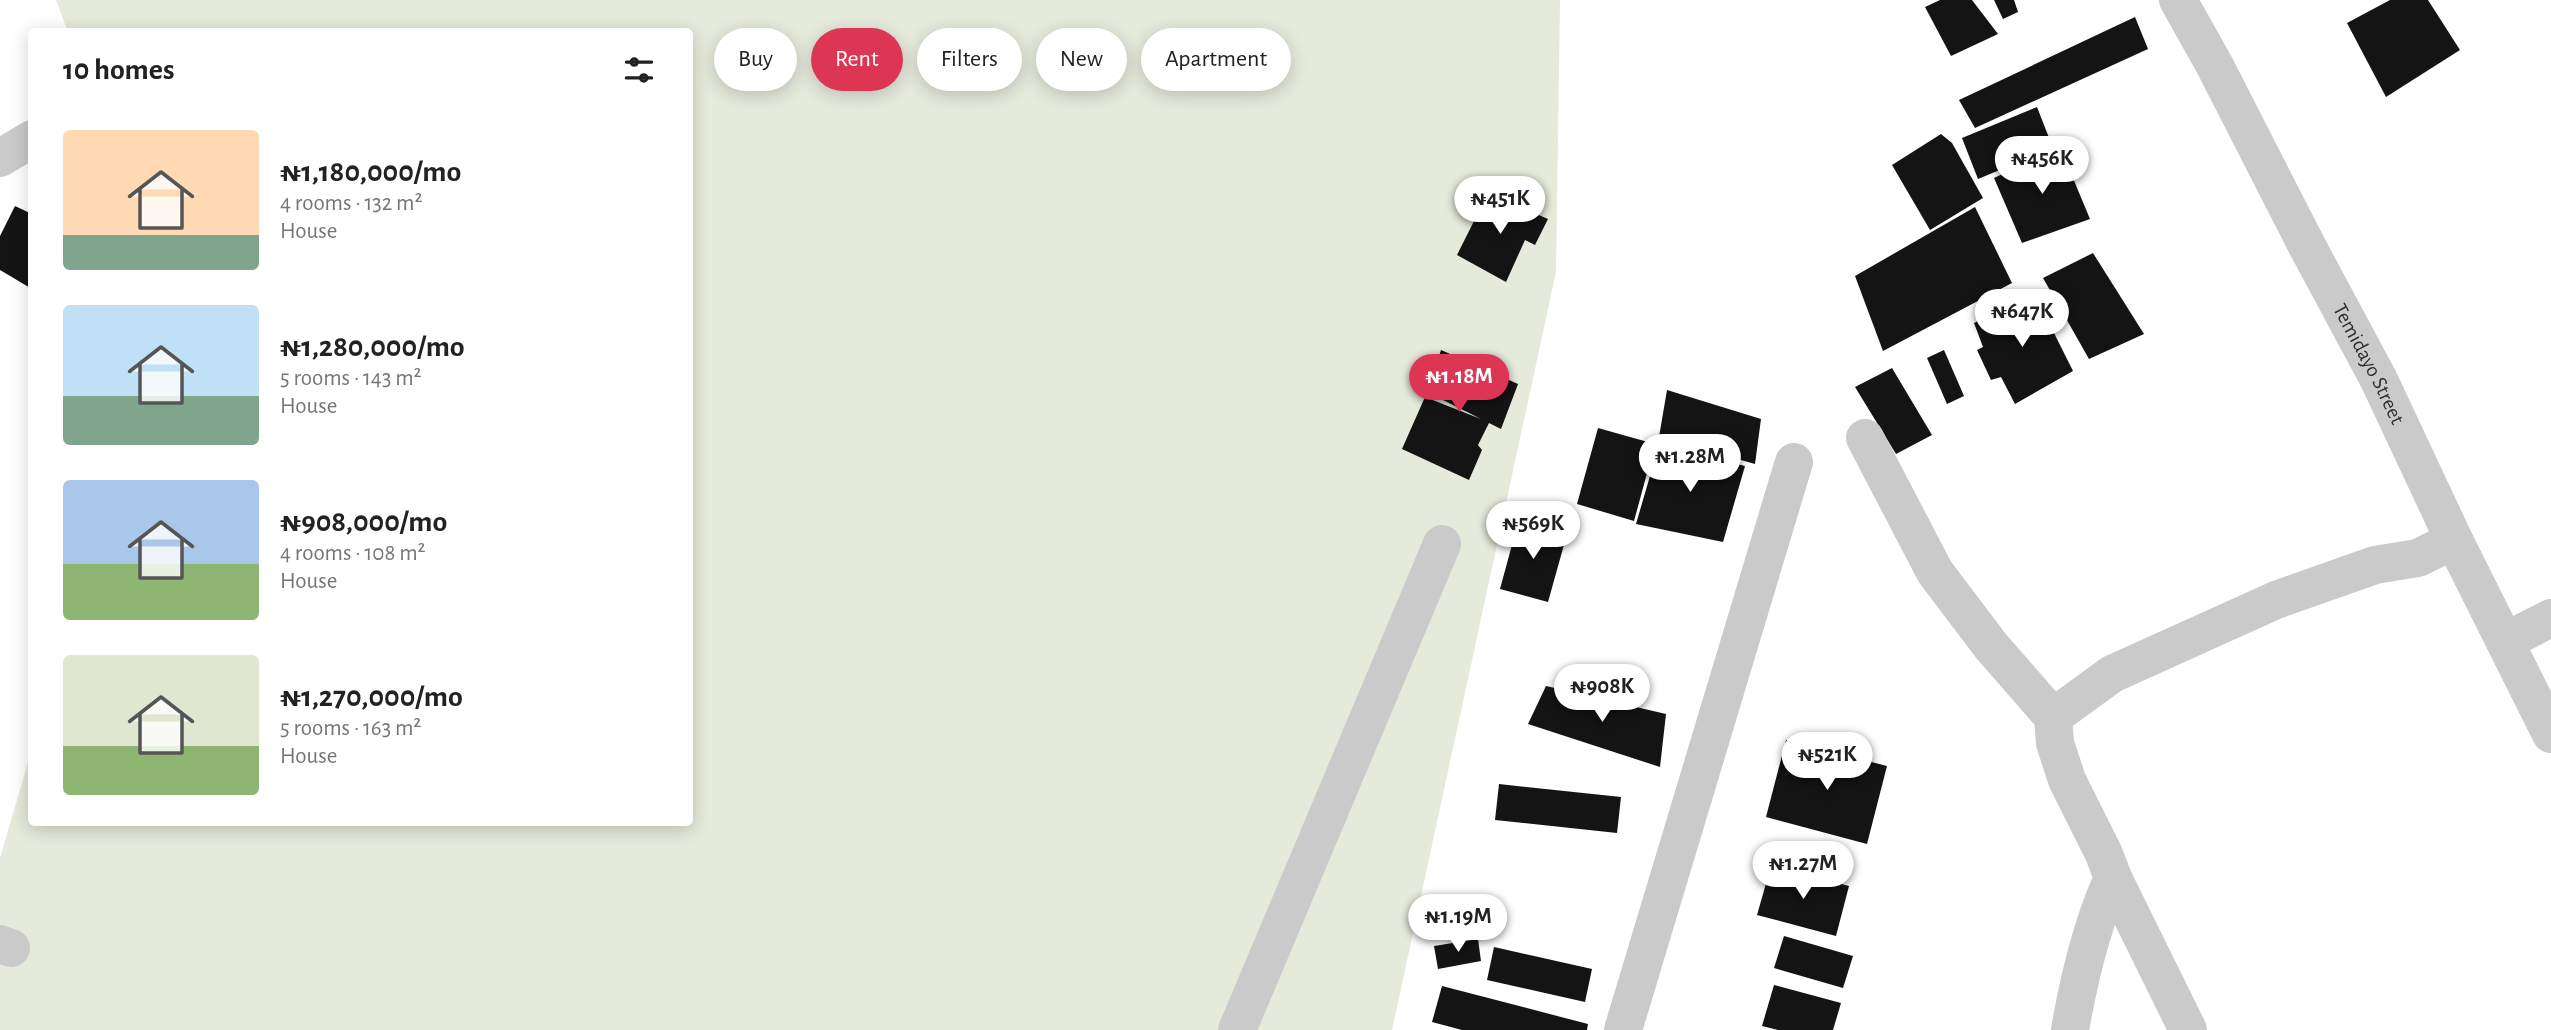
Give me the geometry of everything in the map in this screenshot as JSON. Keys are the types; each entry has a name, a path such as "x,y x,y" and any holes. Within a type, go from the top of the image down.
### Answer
{"street":[{"name":"Temidayo Street","path":"2178,0 2379,380 2454,540 2551,734"},
{"path":"0,158 28,141"},
{"path":"1865,438 1935,572 1991,646 2053,717 2055,743 2067,780 2188,1030"},
{"path":"1623,1030 1794,462"},
{"path":"2053,717 2112,674 2276,600 2375,565 2418,558 2454,540"},
{"path":"1237,1030 1442,544"},
{"path":"2506,640 2551,618"},
{"path":"2070,1030 2080,976 2101,904 2113,878"}],"shaded area":[{"path":"56,0 1560,0 1556,272 1392,1030 0,1030 0,858 28,762 28,826 693,826 693,28 66,28"}],"building":[{"path":"1940,0 1972,0 1998,34 1951,56 1925,7"},
{"path":"1994,0 2014,0 2018,12 2003,19"},
{"path":"2390,0 2428,0 2460,50 2386,97 2347,23"},
{"path":"2135,17 2148,49 1975,128 1959,100"},
{"path":"2037,107 2053,148 1978,179 1962,138"},
{"path":"1941,134 1952,143 1983,198 1930,230 1892,165"},
{"path":"2060,147 2090,219 2022,243 1994,178"},
{"path":"1488,193 1548,219 1535,245 1525,240 1506,282 1457,255"},
{"path":"15,206 28,212 28,287 0,270 0,236"},
{"path":"1975,207 2012,283 1883,351 1855,276"},
{"path":"2093,253 2144,334 2089,359 2043,278"},
{"path":"2034,293 2073,371 2015,404 2001,377 1991,380 1977,350 1983,347 1974,323"},
{"path":"1441,350 1518,384 1501,429 1489,423 1478,445 1482,450 1469,480 1402,449 1425,397 1481,419 1427,392"},
{"path":"1944,350 1964,396 1947,404 1927,358"},
{"path":"1892,368 1932,435 1896,454 1855,387"},
{"path":"1667,390 1761,419 1755,464 1659,437"},
{"path":"1598,428 1655,444 1634,521 1577,504"},
{"path":"1659,445 1745,466 1723,542 1636,524"},
{"path":"1519,519 1567,534 1548,602 1500,589"},
{"path":"1546,686 1666,714 1660,767 1528,724"},
{"path":"1786,740 1887,766 1867,844 1766,817"},
{"path":"1499,784 1621,797 1617,833 1495,820"},
{"path":"1771,866 1849,886 1836,936 1757,915"},
{"path":"1784,936 1853,956 1843,988 1774,968"},
{"path":"1478,939 1481,961 1438,969 1434,946"},
{"path":"1494,947 1592,969 1585,1002 1487,980"},
{"path":"1774,985 1841,1003 1833,1030 1778,1030 1762,1026"},
{"path":"1442,986 1588,1024 1587,1030 1462,1030 1432,1022"}]}
